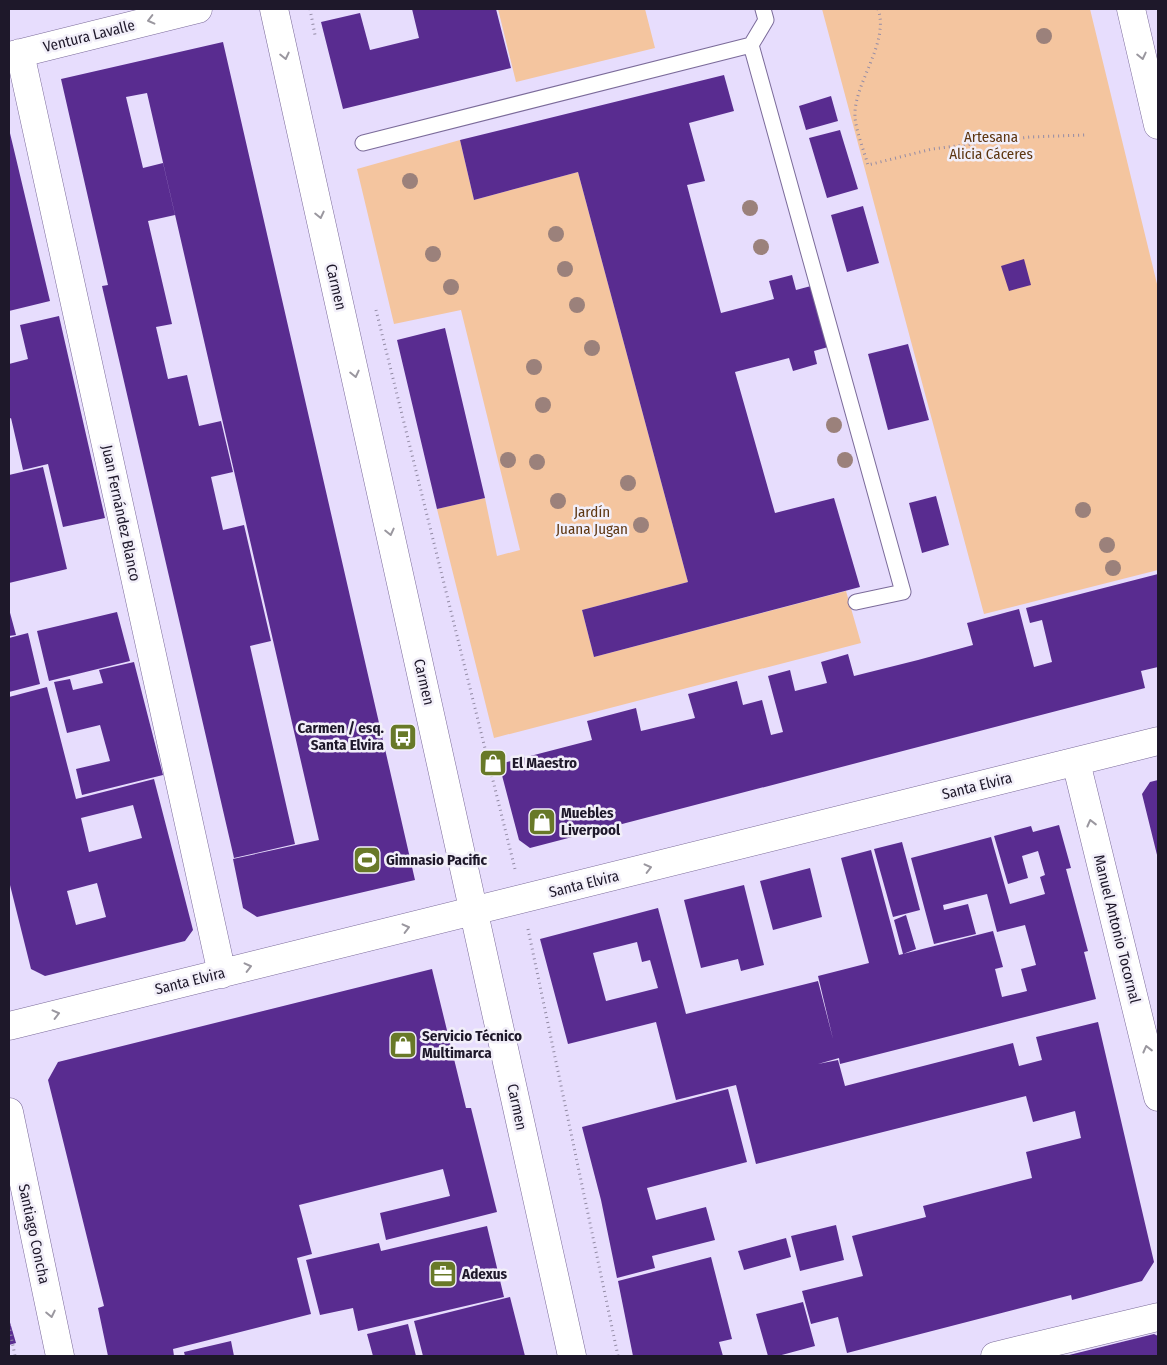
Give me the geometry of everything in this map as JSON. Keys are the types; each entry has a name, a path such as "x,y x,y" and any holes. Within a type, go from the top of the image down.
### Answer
{"street":[{"name":"Ventura Lavalle","path":"14,54 198,9"},
{"name":"Carmen","path":"274,9 572,1356"},
{"path":"1131,9 1158,125"},
{"name":"Juan Fernández Blanco","path":"14,54 222,974"},
{"name":"Santa Elvira","path":"9,1026 1158,741"},
{"name":"Manuel Antonio Tocornal","path":"1076,762 1158,1097"},
{"name":"Santiago Concha","path":"9,1112 60,1356"},
{"path":"995,1356 1158,1317"}],"lane":[{"path":"363,143 751,45 766,20 763,9"},
{"path":"751,45 903,592 856,602"}],"path":[{"path":"310,9 316,38"},
{"path":"878,9 881,18 875,52 858,97 855,116 868,165 932,149 1030,137 1085,135"},
{"path":"376,309 522,899 618,1356"},
{"path":"9,1325 16,1356"}],"green space":[{"path":"498,9 645,9 655,48 516,82"},
{"name":"Artesana Alicia Cáceres","path":"822,9 1090,9 1158,288 1158,570 984,614"},
{"name":"Jardín Juana Jugan","path":"460,140 474,200 578,172 688,582 582,610 594,657 846,591 861,643 494,738 437,509 485,498 497,556 520,550 461,310 394,324 357,169"}],"building":[{"path":"412,9 496,9 511,68 343,109 321,22 360,13 370,50 419,38"},
{"path":"223,42 415,880 257,917 243,908 233,859 319,840 147,93 126,97 143,168 163,163 175,215 148,221 172,324 156,327 168,379 187,375 199,426 221,421 233,472 211,477 223,530 244,525 271,641 250,646 295,844 234,858 102,286 108,285 61,79"},
{"path":"724,75 734,111 689,123 705,181 687,185 721,313 774,299 769,281 792,275 796,290 811,286 828,347 814,351 817,364 793,371 789,358 735,372 775,513 834,498 860,587 594,657 582,610 688,582 578,172 474,200 460,140"},
{"path":"831,96 838,121 806,130 799,106"},
{"path":"9,129 50,301 9,311"},
{"path":"840,130 858,189 827,198 809,138"},
{"path":"863,206 879,263 847,272 831,215"},
{"path":"1024,259 1031,285 1009,291 1001,266"},
{"path":"59,316 105,518 63,527 48,464 23,470 11,418 9,419 9,364 28,359 20,325"},
{"path":"445,328 485,498 437,509 397,340"},
{"path":"908,344 929,420 888,430 868,354"},
{"path":"43,467 67,569 9,583 9,475"},
{"path":"936,496 949,545 922,553 909,503"},
{"path":"1158,574 1158,667 1141,671 1145,688 530,848 519,840 499,764 592,740 587,721 636,708 641,731 695,718 688,694 737,681 743,705 762,700 771,735 783,732 768,676 790,670 795,691 827,683 821,662 848,654 854,676 918,660 973,645 967,623 1019,609 1034,667 1052,662 1042,620 1030,623 1026,608"},
{"path":"9,609 16,635 9,636"},
{"path":"117,612 130,661 49,681 37,631"},
{"path":"28,633 40,684 9,692 9,638"},
{"path":"134,662 163,775 82,795 76,769 110,761 100,725 67,733 54,682 70,679 73,690 103,683 99,670"},
{"path":"47,687 76,799 154,779 193,930 185,941 45,976 31,969 9,881 9,697","holes":["133,805 142,838 89,852 81,818","97,883 106,917 76,925 67,891"]},
{"path":"1158,780 1158,859 1142,794 1150,782"},
{"path":"1059,825 1071,868 1066,869 1088,951 1084,952 1096,999 840,1064 839,1058 818,1064 838,1060 845,1086 1013,1043 1019,1066 1042,1060 1036,1037 1098,1022 1154,1262 1142,1281 1072,1300 1071,1295 847,1353 838,1317 811,1324 802,1291 863,1276 852,1236 926,1217 923,1206 1032,1178 1026,1152 1081,1138 1075,1111 1033,1122 1026,1096 756,1164 736,1085 676,1100 656,1022 568,1044 540,939 658,908 686,1014 818,981 833,1039 818,976 869,963 841,858 871,850 899,955 993,931 1003,967 995,969 1002,997 1027,991 1021,969 1036,965 1025,925 997,932 987,894 943,905 944,910 968,904 976,934 934,944 911,858 991,837 1010,904 1045,894 1040,877 1045,875 1038,851 1022,856 1028,878 1008,884 994,836 1031,826 1033,832","holes":["637,942 642,962 650,960 658,988 606,1001 593,953"]},
{"path":"902,842 920,910 893,917 874,849"},
{"path":"810,868 822,917 773,930 760,881"},
{"path":"744,885 764,965 741,971 738,959 701,968 684,900"},
{"path":"906,915 916,949 903,954 894,920"},
{"path":"432,969 466,1108 471,1108 497,1212 386,1240 380,1213 450,1196 443,1169 299,1205 312,1254 297,1258 311,1314 173,1349 174,1356 108,1356 98,1308 104,1306 48,1080 58,1062"},
{"path":"728,1089 747,1162 647,1188 656,1220 706,1207 715,1240 652,1256 655,1268 617,1278 601,1200 582,1127"},
{"path":"836,1225 844,1260 800,1271 791,1236"},
{"name":"Adexus","path":"487,1226 504,1297 358,1331 353,1308 320,1315 306,1260 379,1243 381,1251"},
{"path":"786,1238 791,1257 744,1270 738,1251"},
{"path":"711,1257 732,1339 719,1342 723,1356 633,1356 618,1281"},
{"path":"510,1297 525,1356 423,1356 414,1321"},
{"path":"803,1302 815,1346 778,1356 768,1356 756,1314"},
{"path":"9,1319 16,1343 9,1345"},
{"path":"408,1324 416,1356 373,1356 367,1334"},
{"path":"1154,1334 1158,1336 1158,1356 1065,1356"},
{"path":"231,1341 234,1356 185,1356 184,1352"}],"place":[{"name":"Carmen / esq. Santa Elvira","path":"403,737"},
{"name":"El Maestro","path":"493,763"},
{"name":"Muebles Liverpool","path":"542,822"},
{"name":"Gimnasio Pacific","path":"367,860"},
{"name":"Servicio Técnico Multimarca","path":"403,1045"},
{"name":"Adexus","path":"443,1274"}]}
